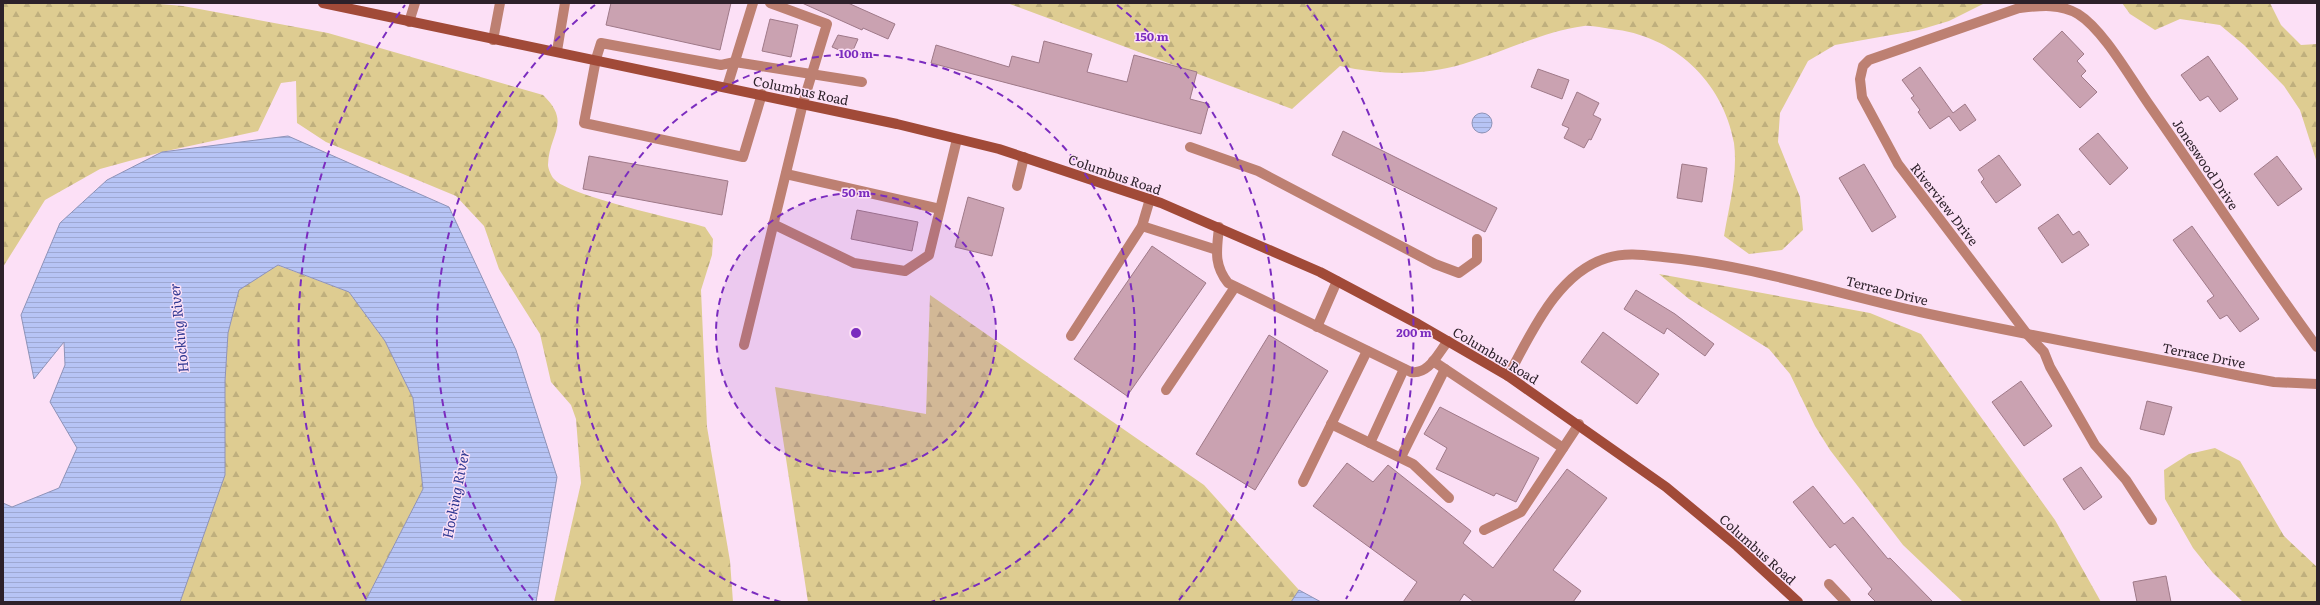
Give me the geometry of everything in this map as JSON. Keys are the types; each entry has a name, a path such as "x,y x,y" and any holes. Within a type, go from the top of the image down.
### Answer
{"main road":[{"name":"Columbus Road","path":"323,3 493,40 596,59 762,94 958,139 1024,157 1150,199 1219,227 1337,281 1448,341 1508,376 1579,424 1666,487 1737,546 1798,602"}],"street":[{"path":"409,22 416,3"},
{"path":"493,40 500,3"},
{"path":"557,52 565,3"},
{"path":"727,87 753,3"},
{"path":"744,345 803,103 827,24 770,3"},
{"name":"Riverview Drive","path":"2062,8 2040,6 2019,8 1869,60 1863,66 1860,80 1862,97 1898,164 2027,334 2044,352 2050,367 2096,445 2126,480 2152,520"},
{"name":"Joneswood Drive","path":"2062,8 2078,14 2095,30 2117,59 2187,157 2259,267 2317,347"},
{"path":"762,94 743,157 584,123 596,59 601,42 721,65 735,62 862,82"},
{"path":"773,224 854,263 905,271 929,255 958,139"},
{"path":"1190,147 1258,171 1435,264 1459,273 1477,260 1477,239"},
{"path":"1017,186 1024,157"},
{"path":"786,174 940,209"},
{"path":"1071,336 1142,226 1150,199"},
{"path":"1142,226 1217,250"},
{"path":"1219,227 1217,261 1220,274 1228,283 1235,287 1404,369 1418,374 1433,361 1448,341"},
{"name":"Terrace Drive","path":"1508,376 1556,296 1572,279 1589,265 1608,257 1634,254 1684,259 1756,272 1918,312 2274,382 2317,384"},
{"path":"1317,327 1337,281"},
{"path":"1166,390 1235,287"},
{"path":"1303,482 1367,351"},
{"path":"1433,361 1563,448"},
{"path":"1370,443 1404,369"},
{"path":"1400,458 1445,369"},
{"path":"1331,424 1413,464 1449,498"},
{"path":"1484,530 1521,512 1579,424"},
{"path":"1830,584 1846,602"}],"green space":[{"path":"3,3 148,3 183,6 328,33 543,95 552,105 558,121 549,154 548,165 554,179 563,186 601,200 705,227 713,239 712,255 701,290 707,427 730,561 733,602 554,602 581,483 576,419 571,405 551,382 540,334 499,269 484,226 456,196 326,142 297,123 296,81 281,83 258,131 162,152 100,169 45,200 3,267"},
{"path":"1007,3 1985,3 1949,21 1919,30 1835,45 1808,61 1780,113 1778,142 1800,197 1803,230 1782,250 1749,254 1724,236 1734,178 1735,155 1734,143 1728,121 1719,100 1707,81 1692,65 1674,51 1655,41 1634,33 1590,26 1568,29 1538,37 1463,64 1432,71 1402,73 1371,71 1340,66 1292,109"},
{"path":"2122,3 2270,3 2281,25 2301,45 2317,44 2317,163 2300,110 2284,86 2244,45 2220,25 2180,19 2155,30 2130,14"},
{"path":"277,265 349,292 385,341 413,398 423,489 365,602 180,602 225,381 228,333 239,289"},
{"path":"1659,274 1870,313 1921,334 2055,520 2101,602 1963,602 1903,545 1830,450 1815,426 1790,374 1769,349 1689,299"},
{"path":"930,295 1204,485 1299,590 1291,602 808,602 775,387 926,414"},
{"path":"2215,448 2240,461 2284,536 2317,567 2317,602 2243,602 2213,573 2193,548 2165,499 2164,470 2189,454"}],"water":[{"path":"1482,113 1489,116 1492,123 1489,130 1482,133 1475,130 1472,123 1475,116"},
{"name":"Hocking River","path":"288,136 449,207 516,350 557,477 536,602 365,602 423,489 413,398 385,341 349,292 278,265 239,290 228,333 225,381 225,475 180,602 3,602 3,503 12,507 59,488 77,448 50,402 65,365 64,342 34,379 21,315 60,223 107,180 162,152"},
{"path":"1299,590 1321,602 1291,602"}],"building":[{"path":"611,3 731,3 720,50 606,25"},
{"path":"802,3 848,3 895,24 888,39 863,28 862,30"},
{"path":"770,19 798,25 791,57 762,51"},
{"path":"2062,31 2084,54 2077,61 2086,71 2081,76 2097,92 2080,108 2033,59"},
{"path":"838,35 858,39 851,55 832,47"},
{"path":"1044,41 1092,54 1087,72 1127,82 1134,55 1197,72 1190,99 1209,104 1201,134 931,63 936,45 1009,67 1012,56 1039,63"},
{"path":"2208,56 2238,99 2220,112 2208,96 2200,101 2181,75"},
{"path":"1920,67 1953,113 1965,104 1976,120 1960,131 1949,116 1930,129 1918,112 1920,110 1911,98 1914,96 1902,80"},
{"path":"1538,69 1569,80 1562,99 1531,87"},
{"path":"1577,92 1599,103 1593,115 1601,119 1591,140 1589,139 1584,148 1564,138 1569,128 1562,125"},
{"path":"1343,131 1497,208 1485,232 1332,155"},
{"path":"2098,133 2128,168 2110,185 2079,149"},
{"path":"1999,155 2021,185 1996,203 1981,182 1984,179 1978,170"},
{"path":"589,156 728,181 722,215 583,189"},
{"path":"2277,156 2302,189 2278,206 2254,174"},
{"path":"1682,164 1707,168 1702,202 1677,198"},
{"path":"1864,164 1896,217 1872,232 1839,178"},
{"path":"968,197 1004,208 992,256 955,247"},
{"path":"857,210 918,222 912,251 851,239"},
{"path":"2058,214 2073,235 2079,231 2089,245 2062,263 2038,228"},
{"path":"2192,226 2259,319 2240,332 2227,315 2220,319 2207,301 2214,296 2173,240"},
{"path":"1152,246 1206,283 1127,396 1074,359"},
{"path":"1636,290 1675,314 1714,344 1705,356 1667,328 1664,334 1624,309"},
{"path":"1603,332 1659,374 1637,404 1581,362"},
{"path":"1269,335 1328,371 1255,490 1196,454"},
{"path":"2021,381 2052,426 2024,446 1992,402"},
{"path":"2147,401 2172,407 2164,435 2140,429"},
{"path":"1440,407 1539,458 1516,502 1496,493 1494,496 1436,469 1447,448 1424,434"},
{"path":"1347,463 1373,482 1388,465 1471,531 1463,543 1493,568 1567,469 1607,498 1553,570 1581,591 1573,602 1474,602 1464,594 1459,602 1403,602 1417,582 1313,506"},
{"path":"2081,467 2102,497 2084,510 2063,479"},
{"path":"1813,486 1844,524 1853,517 1888,559 1890,558 1933,602 1876,602 1868,594 1872,589 1835,544 1830,548 1793,502"},
{"path":"2166,576 2171,602 2137,602 2133,582"}]}
